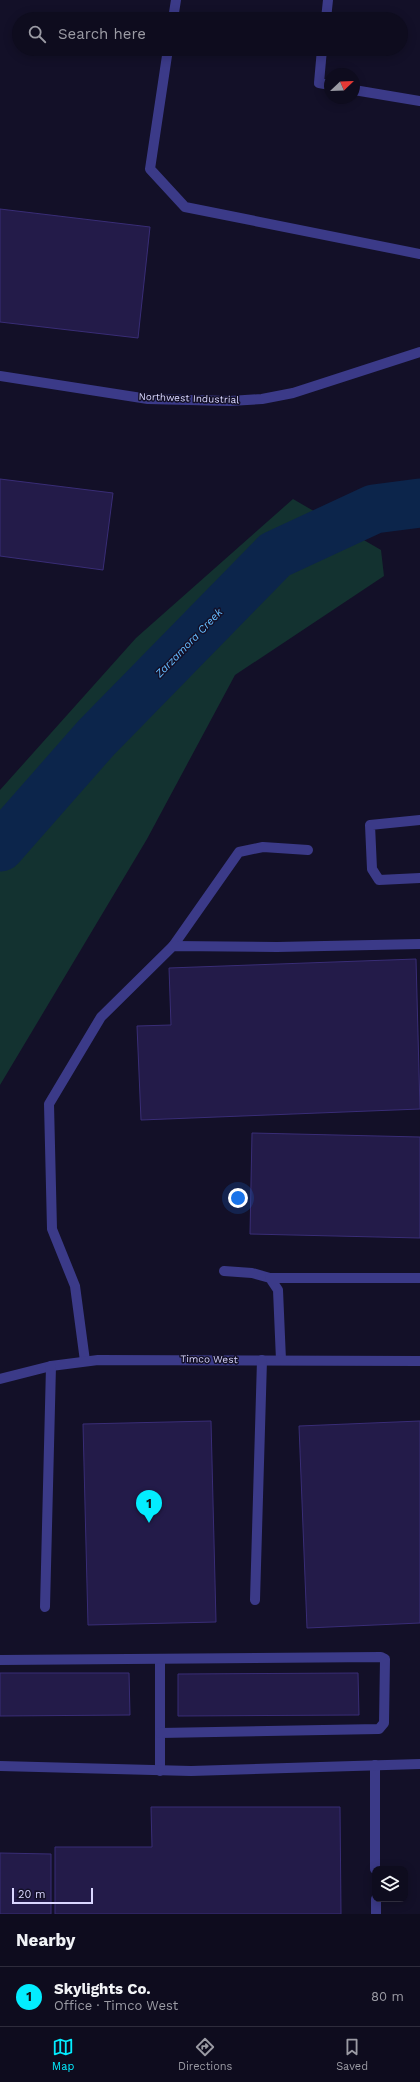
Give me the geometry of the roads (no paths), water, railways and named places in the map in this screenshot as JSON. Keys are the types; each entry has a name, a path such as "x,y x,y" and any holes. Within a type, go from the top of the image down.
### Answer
{"street":[{"path":"174,12 176,0"},
{"path":"327,12 328,0"},
{"path":"167,56 150,169 185,207 420,254"},
{"path":"321,56 319,83 324,84"},
{"path":"360,91 420,101"},
{"name":"Northwest Industrial","path":"0,376 148,399 230,401 262,399 293,393 420,352"},
{"path":"420,820 370,825 372,869 379,880 420,878"},
{"path":"85,1361 75,1286 52,1229 50,1104 101,1017 173,946 239,852 263,847 308,850"},
{"path":"173,946 277,947 420,944"},
{"path":"224,1271 252,1272 270,1278 420,1278"},
{"path":"270,1278 278,1290 281,1360"},
{"name":"Timco West","path":"0,1379 51,1366 85,1361 145,1358 420,1361"},
{"path":"255,1600 262,1360"},
{"path":"45,1607 51,1366"},
{"path":"0,1660 381,1657 385,1660 384,1723 379,1729 160,1733"},
{"path":"160,1659 160,1772"},
{"path":"0,1766 160,1772 420,1764"},
{"path":"375,1765 376,1866"},
{"path":"376,1902 376,1914"}],"waterway":[{"name":"Zarzamora Creek","path":"0,847 96,738 275,555 374,509 420,503"}],"place":[{"name":"Skylights Co.","path":"149,1523"}]}
